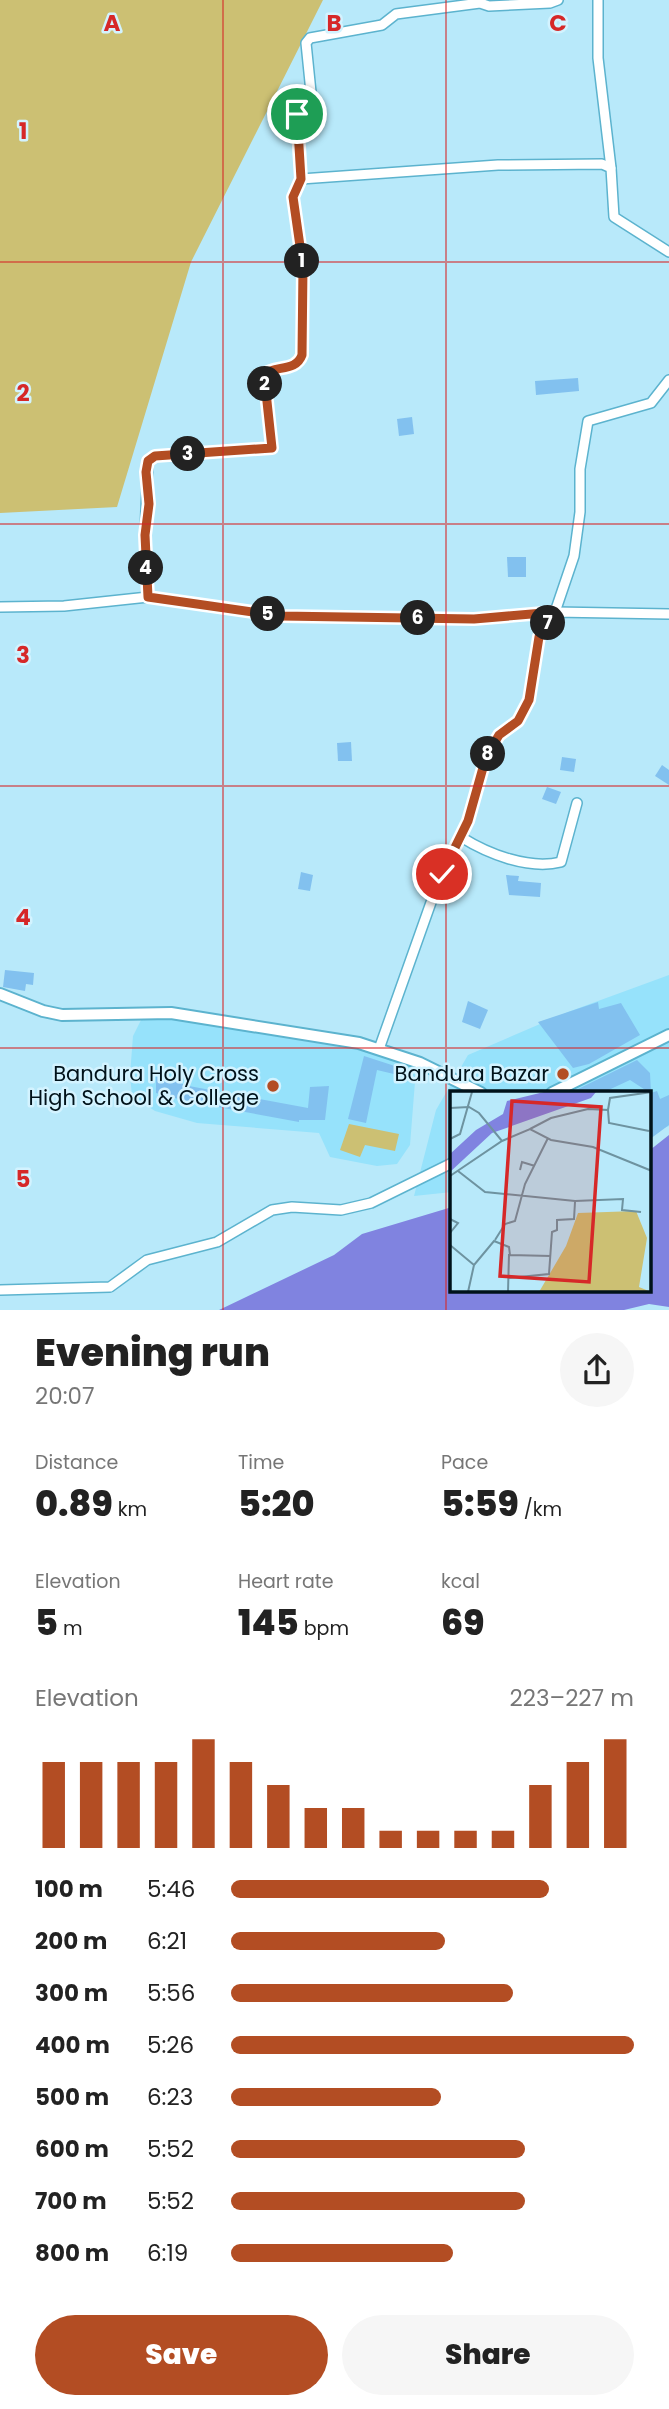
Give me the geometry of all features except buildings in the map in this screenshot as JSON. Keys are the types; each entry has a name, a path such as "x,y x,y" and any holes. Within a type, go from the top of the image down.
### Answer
{"street":[{"path":"148,597 145,535 149,504 146,472 148,461 155,456 266,450 274,444 264,374 270,370 290,367 299,362 302,355 303,267 293,197 301,179 297,114 312,102 306,49 310,38 382,25 396,14 480,1 489,6 558,0"},
{"path":"598,0 598,58 614,217 669,252"},
{"path":"301,179 498,165 603,164 611,168"},
{"path":"379,1049 434,894 461,837 486,757 499,735 518,721 529,700 539,637 555,612 574,556 580,512 580,469 588,421 651,403 669,380"},
{"path":"0,607 64,606 148,597 281,616 474,619 555,612 669,614"},
{"path":"461,837 493,854 535,864 561,862 577,803"},
{"path":"0,994 34,1008 62,1015 171,1013 359,1043 420,1063 477,1091"},
{"path":"556,1091 669,1035"},
{"path":"0,1290 110,1287 147,1260 217,1242 272,1210 292,1207 341,1209 371,1203 450,1164"}],"shaded area":[{"path":"0,0 323,0 191,262 117,507 0,513"},
{"name":"Bandura Bazar","path":"669,975 669,1126 652,1133 652,1091 450,1091 450,1192 414,1196 436,1110 468,1055 568,1012"},
{"name":"Bandura Holy Cross High School & College","path":"162,1013 215,1026 365,1051 416,1069 410,1145 397,1164 377,1166 330,1157 319,1133 197,1123 155,1111 132,1096 130,1075 133,1036 141,1020"},
{"path":"349,1124 399,1134 395,1151 365,1145 360,1157 340,1150"}],"water":[{"path":"669,1135 669,1307 649,1304 624,1310 219,1310 334,1255 362,1234 450,1208 450,1293 652,1293 652,1148"}],"place":[{"name":"Bandura Bazar","path":"563,1074"},
{"name":"Bandura Holy Cross High School & College","path":"273,1086"}],"route":[{"path":"297,114 301,179 295,187 293,197 303,267 302,355 299,362 290,367 277,368 264,374 274,444 272,448 155,456 148,461 146,472 149,504 145,522 148,597 213,604 281,616 474,619 555,612 539,637 529,700 518,721 499,735 486,757 468,821 442,874"}]}
